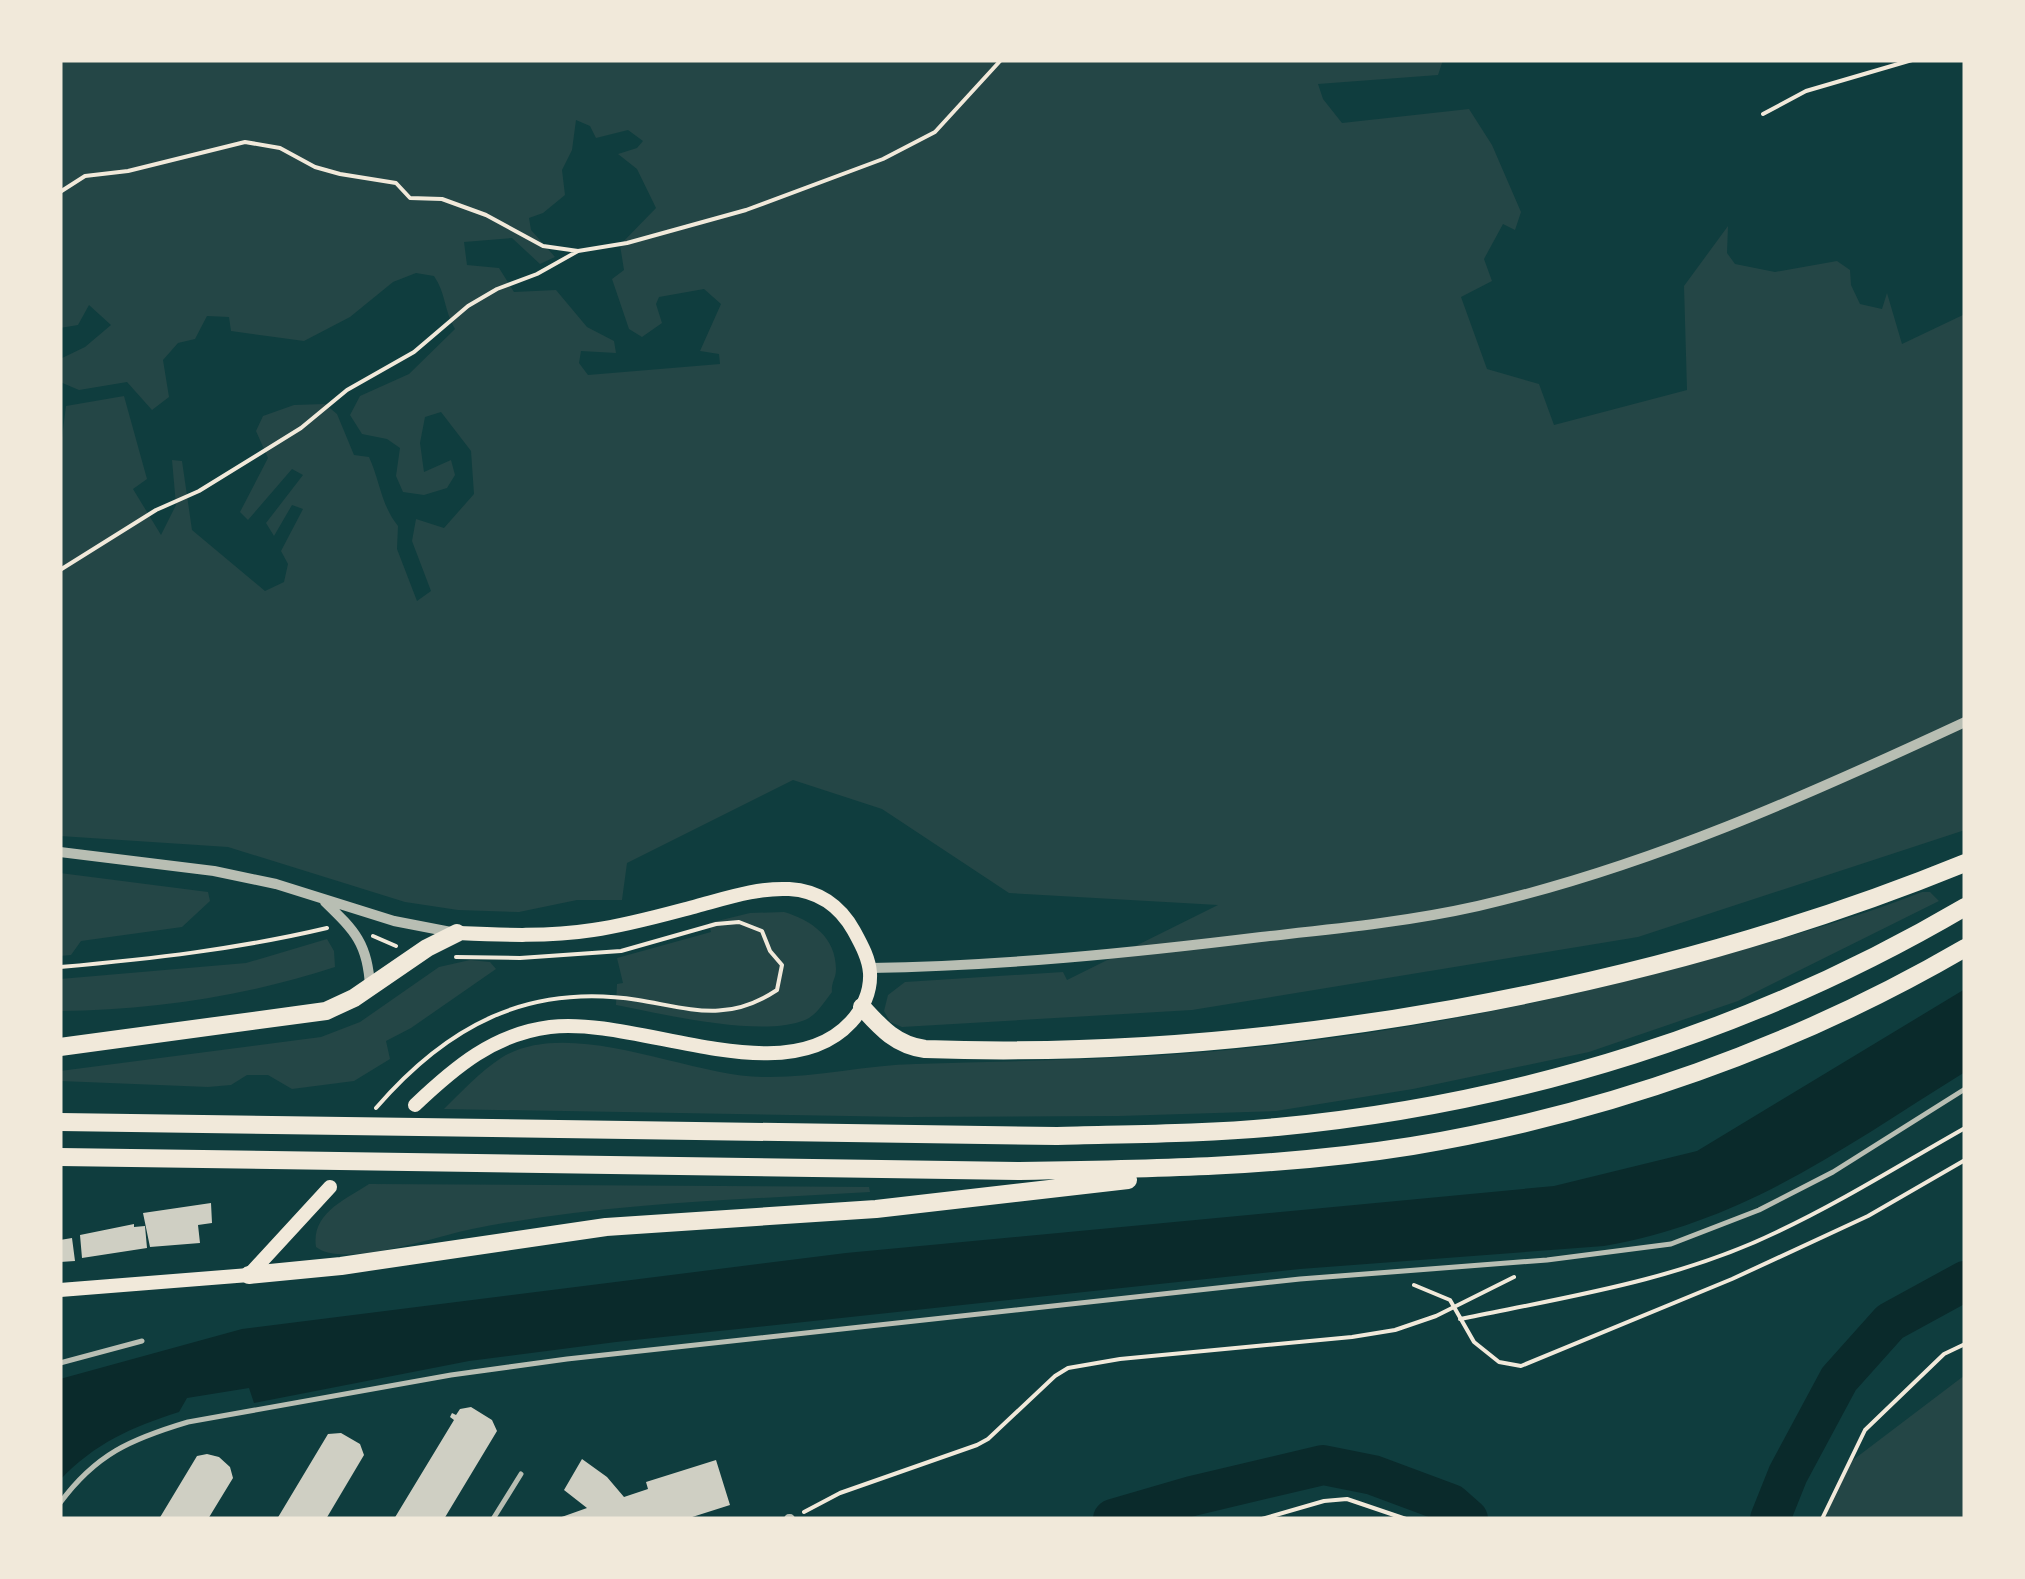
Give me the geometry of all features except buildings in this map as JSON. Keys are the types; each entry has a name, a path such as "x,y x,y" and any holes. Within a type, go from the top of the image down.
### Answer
{"highway":[{"path":"862,1007 890,1036 925,1048 1118,1046 1313,1030 1497,999 1647,965 1785,926 1965,863"},
{"path":"60,1122 1056,1136 1203,1132 1358,1118 1526,1087 1691,1037 1850,970 1965,906"},
{"path":"60,1047 313,1014 338,1007 415,955 457,933"},
{"path":"249,1275 341,1266 606,1227 876,1209 1321,1158 1496,1130 1636,1092 1790,1035 1868,1000 1965,948"},
{"path":"60,1157 1019,1171 1146,1169 1321,1158"}],"main road":[{"path":"415,1105 476,1054 524,1032 568,1025 600,1026 733,1050 785,1053 830,1040 853,1020 868,992 870,968 858,938 840,912 814,894 786,888 754,891 594,930 526,936 457,933"},
{"path":"60,1290 249,1275 330,1187"}],"street":[{"path":"870,968 1034,962 1421,917 1479,906 1680,844 1832,784 1965,722"},
{"path":"60,852 214,871 457,933"},
{"path":"320,898 347,924 367,954 370,987"}],"lane":[{"path":"60,1503 78,1478 105,1456 151,1433 188,1422 451,1375 1300,1279 1547,1260 1671,1244 1759,1210 1833,1172 1965,1089"},
{"path":"60,1364 142,1340"},
{"path":"493,1519 521,1474"}],"path":[{"path":"60,570 300,428 347,390 429,341 468,306 578,251 626,243 746,210 883,159 935,132 1001,60"},
{"path":"1763,114 1806,92 1912,60"},
{"path":"60,192 85,176 128,170 245,142 280,148 340,174 382,178 396,183 410,198 442,199 486,216 542,246 578,251"},
{"path":"366,1119 427,1058 470,1026 517,1005 566,998 633,1000 692,1011 752,1006 777,990 782,964 770,951 762,930 739,922 716,924 621,950 520,958 447,957"},
{"path":"60,967 171,958 260,944 347,924 415,955"},
{"path":"1403,1283 1443,1295 1455,1306 1474,1342 1499,1362 1521,1366 1732,1279 1868,1216 1965,1160"},
{"path":"790,1519 840,1493 977,1445 1068,1368 1395,1330 1436,1316 1516,1275"},
{"path":"1822,1519 1865,1430 1944,1354 1965,1344"},
{"path":"1262,1519 1324,1501 1347,1500 1406,1519"}],"shaded area":[{"path":"60,60 1443,60 1438,75 1318,84 1323,99 1342,123 1469,109 1492,145 1521,212 1515,230 1503,224 1484,259 1492,281 1461,297 1487,369 1539,384 1554,425 1687,390 1684,286 1728,226 1727,253 1735,264 1775,272 1837,261 1850,270 1851,285 1860,304 1882,309 1887,293 1902,344 1965,314 1965,830 1638,937 1192,1010 902,1027 890,1022 884,1011 888,995 905,982 1063,972 1067,980 1218,905 1009,893 882,809 793,780 627,863 622,900 577,900 519,912 458,910 405,902 228,847 60,836 60,453 66,406 124,396 147,479 133,489 161,535 176,505 172,460 182,461 192,530 265,591 284,582 288,564 281,551 303,509 292,505 274,536 266,523 303,475 292,469 248,520 240,512 268,458 256,431 263,416 294,405 325,404 337,414 354,455 369,457 384,501 398,526 397,549 417,601 431,591 412,541 416,519 444,528 474,494 471,451 441,412 425,417 420,443 424,472 451,460 455,475 447,488 424,495 403,492 396,476 400,448 387,439 362,434 350,415 360,396 409,374 455,329 434,276 416,273 393,282 350,317 304,341 231,331 229,317 207,316 195,339 178,343 163,360 169,397 152,410 127,382 79,390 60,382 60,359 85,347 111,325 89,305 78,325 60,328","holes":["576,120 590,126 596,138 628,130 643,141 637,148 618,154 637,169 656,208 620,245 624,270 612,279 629,329 642,337 662,323 656,304 659,297 704,289 721,304 700,351 719,354 720,364 588,375 579,363 581,351 616,353 614,341 587,327 556,290 514,292 499,268 467,265 464,242 512,238 540,264 555,257 531,230 529,218 543,213 565,195 562,170 572,150"]},
{"path":"60,873 208,892 210,901 182,927 81,941 71,955 60,956"},
{"path":"1930,892 1939,901 1738,1001 1589,1052 1413,1089 1276,1111 905,1117 444,1109 501,1058 529,1046 560,1043 594,1045 763,1077 897,1065 1170,1055 1338,1037 1468,1016 1597,988 1725,955"},
{"path":"784,912 820,931 835,958 832,992 809,1018 786,1025 738,1026 616,1005 617,984 623,983 617,958 711,932 709,923 750,913"},
{"path":"327,939 334,951 335,967 302,977 199,1000 60,1011 60,979 246,963"},
{"path":"470,960 490,962 496,969 386,1041 390,1059 354,1081 292,1089 268,1075 247,1075 231,1085 208,1087 60,1081 60,1071 321,1037 360,1022 439,967"},
{"path":"1965,989 1965,1072 1793,1178 1704,1219 1656,1234 1604,1246 1300,1269 616,1342 469,1361 254,1403 249,1388 187,1398 179,1412 115,1438 60,1480 60,1379 242,1329 846,1253 1554,1186 1697,1151"},
{"path":"369,1184 869,1187 870,1192 571,1213 472,1229 368,1253 329,1253 316,1247 324,1216"},
{"path":"1965,1375 1965,1519 1819,1519 1849,1463"}],"waterway":[{"path":"1770,1519 1788,1474 1839,1379 1890,1322 1965,1281"},
{"path":"1113,1519 1323,1465 1373,1475 1451,1504 1468,1519"}]}
